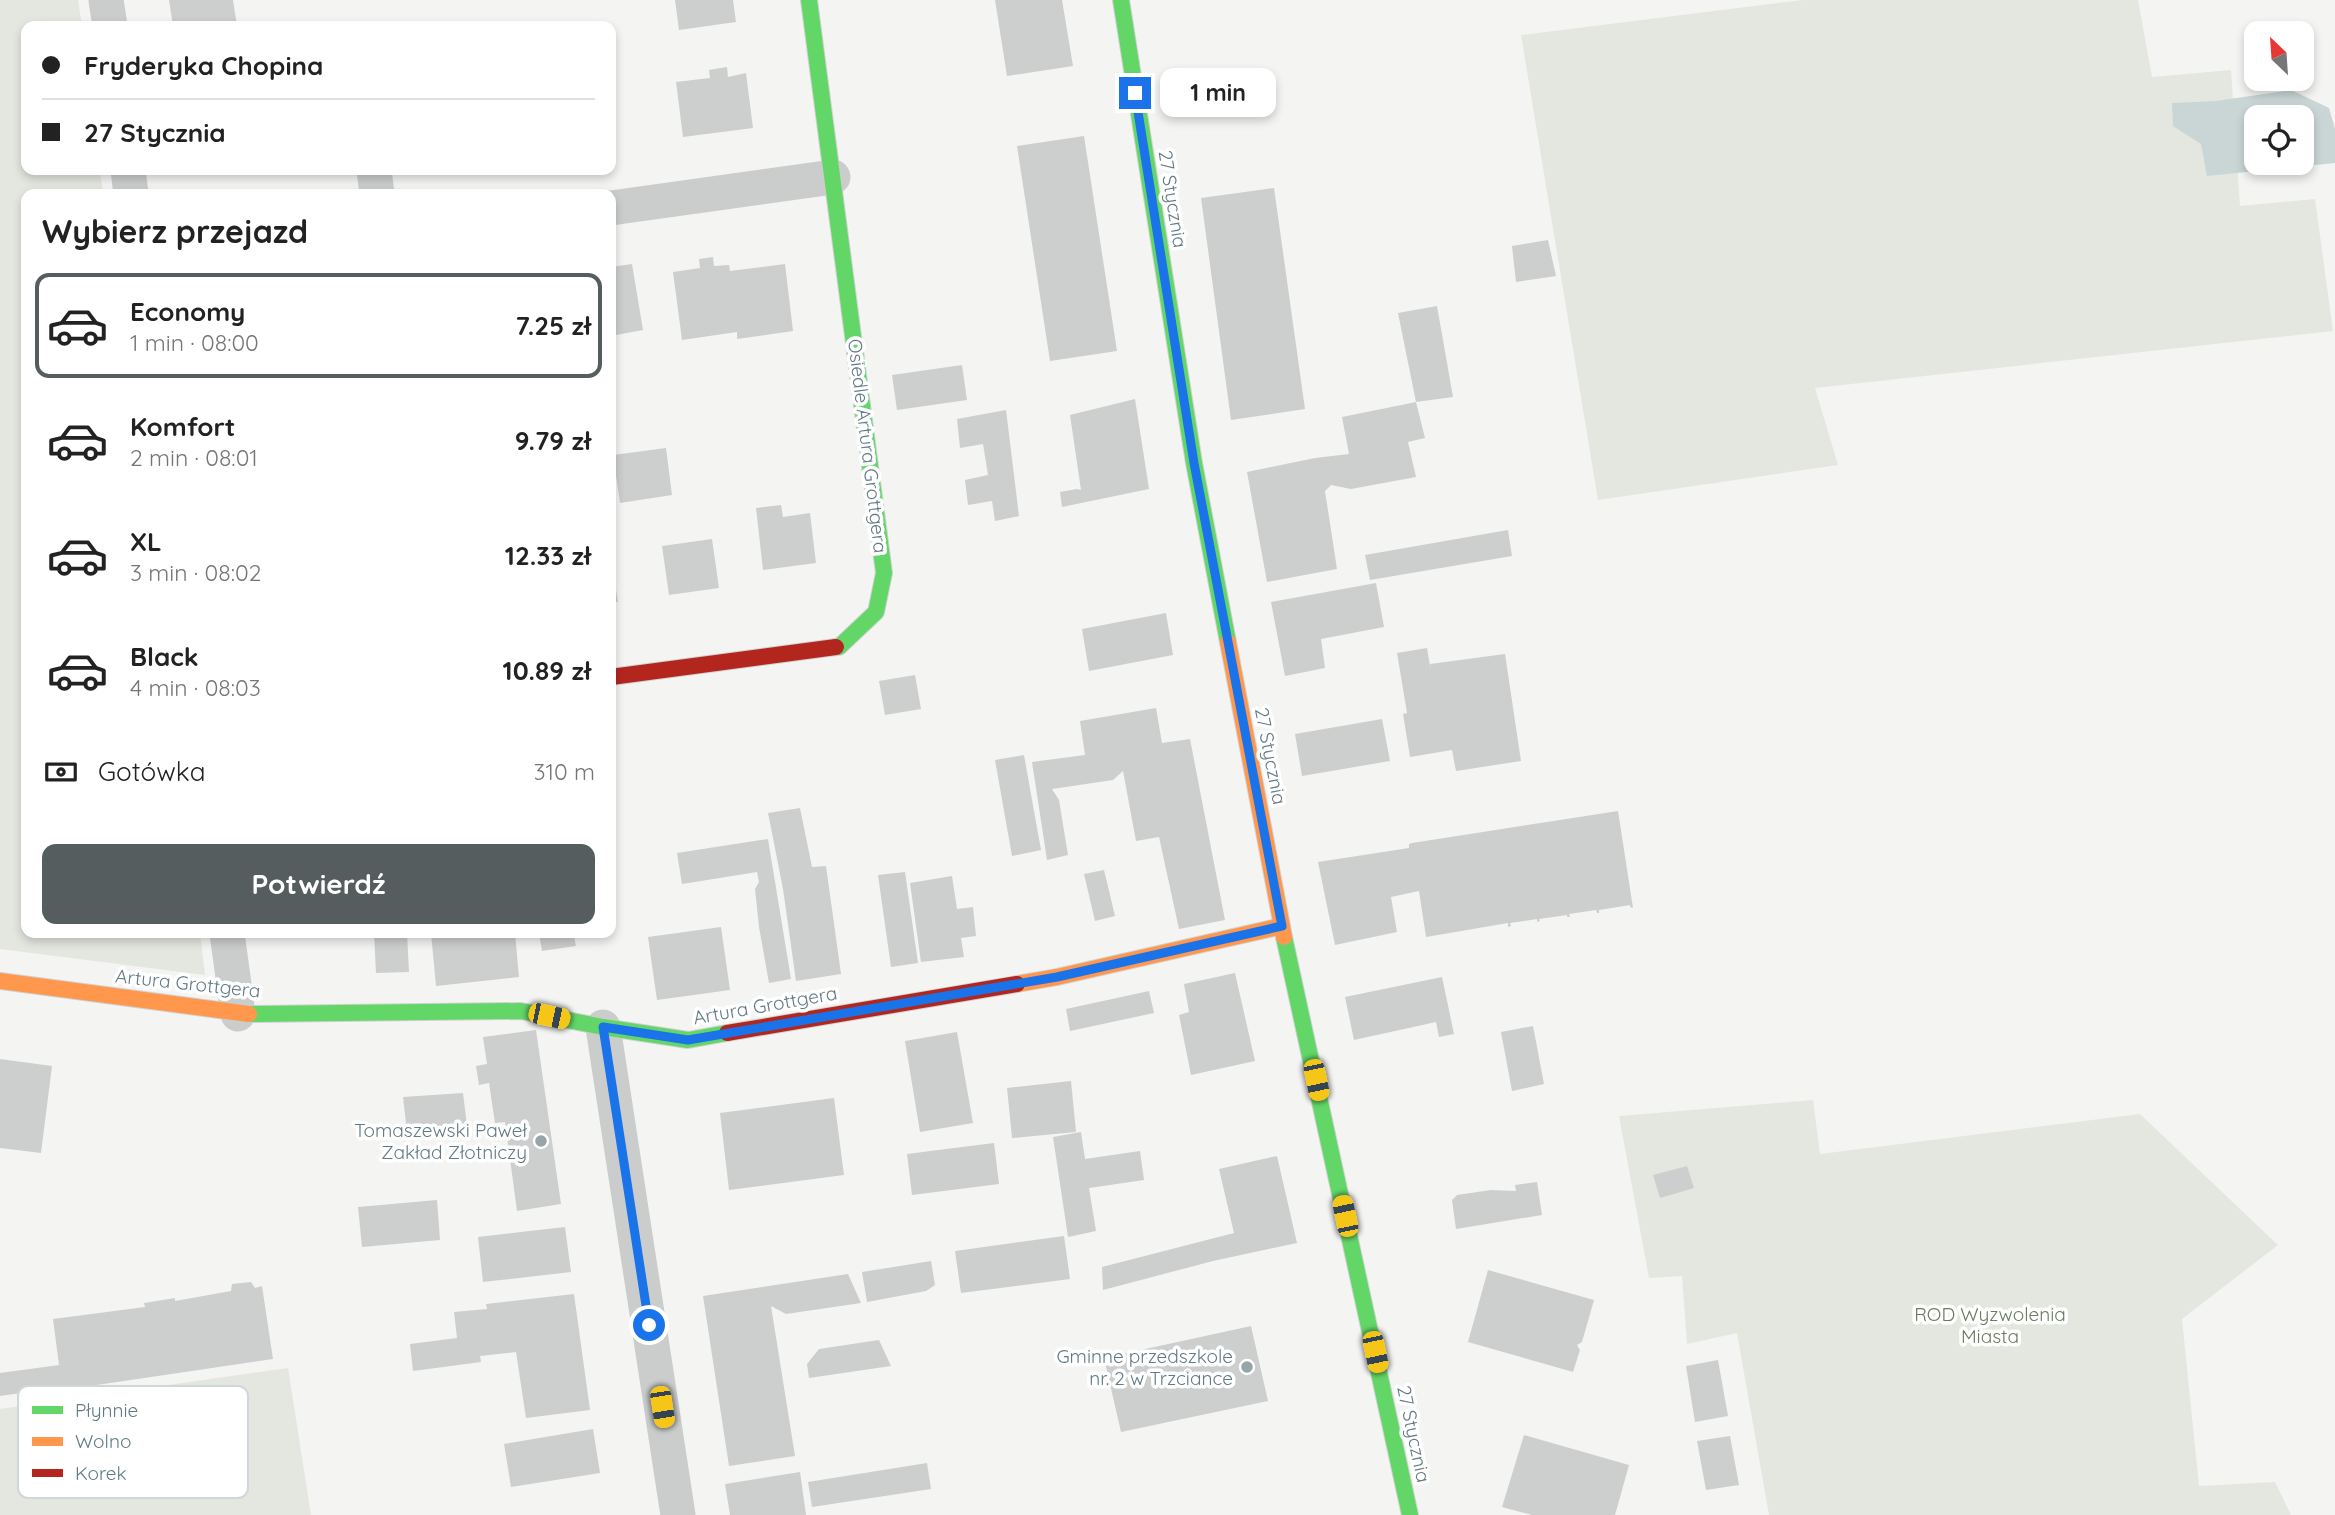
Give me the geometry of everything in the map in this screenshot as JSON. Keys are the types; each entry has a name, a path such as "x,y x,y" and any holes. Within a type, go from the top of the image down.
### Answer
{"street":[{"path":"106,0 109,21"},
{"name":"Osiedle Artura Grottgera","path":"616,676 839,647 876,612 884,573 809,0"},
{"name":"27 Stycznia","path":"1121,0 1192,453 1282,926 1410,1515"},
{"path":"616,207 834,177"},
{"name":"Artura Grottgera","path":"0,981 238,1014 522,1011 688,1040 1057,977 1282,926"},
{"path":"228,938 238,1014"},
{"path":"603,1027 678,1515"}],"green space":[{"path":"0,0 78,0 81,21 21,21 21,175 101,175 102,189 21,189 21,938 201,938 205,975 0,949"},
{"path":"1803,0 2138,0 2152,77 2231,70 2240,206 2315,199 2333,331 1815,388 1838,465 1598,500 1521,35"},
{"name":"ROD Wyzwolenia Miasta","path":"1813,1100 1820,1154 2140,1114 2278,1245 2182,1319 2199,1486 2275,1482 2291,1515 1769,1515 1737,1333 1687,1344 1682,1276 1649,1278 1619,1116"},
{"path":"288,1368 311,1515 0,1515 0,1409 18,1406 18,1498 248,1498 248,1386 162,1386"}],"shaded area":[{"path":"2293,91 2329,108 2335,129 2335,163 2314,165 2314,105 2244,105 2244,172 2207,176 2201,144 2173,126 2172,103 2216,101"}],"building":[{"path":"169,0 233,0 236,21 172,21"},
{"path":"675,0 733,0 736,22 679,30"},
{"path":"995,0 1062,0 1073,66 1007,76"},
{"path":"727,67 728,77 746,73 753,128 683,137 676,82 710,78 709,70"},
{"path":"1084,136 1117,351 1050,361 1017,146"},
{"path":"1274,188 1305,409 1231,420 1201,198"},
{"path":"1548,240 1556,276 1516,282 1512,246"},
{"path":"713,257 714,266 729,265 730,271 785,264 793,331 737,339 737,332 682,340 673,272 700,268 699,259"},
{"path":"632,264 643,330 616,335 616,266"},
{"path":"1437,306 1453,397 1416,402 1398,313"},
{"path":"962,365 967,400 897,410 892,375"},
{"path":"1135,399 1149,489 1062,507 1060,492 1081,490 1070,415"},
{"path":"1416,402 1425,438 1408,442 1416,477 1351,489 1331,485 1325,491 1337,569 1267,582 1247,472 1349,454 1342,417"},
{"path":"1006,410 1019,516 995,521 992,501 968,505 965,480 988,475 983,444 960,448 957,419"},
{"path":"666,448 672,495 620,503 616,455"},
{"path":"781,505 783,517 810,513 816,563 763,570 756,508"},
{"path":"1508,530 1512,556 1370,580 1365,555"},
{"path":"712,539 719,588 669,595 662,546"},
{"path":"1376,583 1384,627 1321,639 1325,668 1285,676 1271,602"},
{"path":"1166,613 1173,655 1089,671 1082,629"},
{"path":"1427,648 1431,672 1430,664 1505,654 1521,761 1456,771 1452,750 1410,757 1403,714 1407,713 1397,653"},
{"path":"915,675 921,709 885,715 879,681"},
{"path":"1156,708 1162,743 1190,739 1225,920 1179,929 1159,837 1136,841 1123,771 1113,780 1052,789 1059,800 1068,855 1047,860 1032,762 1085,755 1080,721"},
{"path":"1382,719 1390,761 1302,776 1295,734"},
{"path":"1024,755 1041,850 1012,856 995,760"},
{"path":"800,808 812,867 826,866 841,974 796,981 783,889 768,813"},
{"path":"1618,811 1633,908 1630,905 1599,910 1599,913 1596,910 1569,914 1570,917 1567,915 1539,919 1537,922 1537,919 1510,923 1511,926 1508,927 1508,923 1426,937 1419,891 1391,897 1397,932 1335,945 1318,862 1409,848 1412,843"},
{"path":"768,839 791,979 769,983 759,927 755,889 759,882 757,872 682,884 677,853"},
{"path":"1104,870 1115,916 1095,921 1084,874"},
{"path":"905,872 918,963 891,967 878,875"},
{"path":"952,876 957,909 973,907 976,936 961,938 964,957 921,962 910,883"},
{"path":"721,927 730,990 657,1000 648,937"},
{"path":"374,938 407,938 409,972 376,973"},
{"path":"431,938 515,938 519,977 436,986"},
{"path":"540,938 574,938 576,946 542,951"},
{"path":"1235,973 1255,1061 1191,1075 1179,1015 1189,1012 1184,984"},
{"path":"1442,977 1454,1034 1439,1037 1436,1022 1354,1040 1345,997"},
{"path":"1149,991 1154,1013 1070,1031 1066,1009"},
{"path":"1533,1026 1544,1084 1512,1091 1501,1032"},
{"path":"536,1030 561,1204 517,1211 505,1122 495,1123 489,1083 479,1085 476,1066 487,1064 483,1037"},
{"path":"957,1032 973,1123 920,1132 905,1041"},
{"path":"0,1059 52,1066 41,1153 0,1148"},
{"path":"1071,1081 1076,1132 1012,1138 1007,1088"},
{"path":"463,1093 467,1126 407,1132 403,1097"},
{"path":"834,1098 844,1175 729,1190 720,1113"},
{"path":"1081,1132 1085,1159 1140,1151 1144,1180 1089,1188 1096,1231 1068,1237 1053,1137"},
{"path":"994,1143 999,1184 912,1195 907,1154"},
{"path":"1277,1156 1297,1243 1213,1261 1103,1290 1102,1267 1234,1233 1219,1169"},
{"path":"1687,1166 1694,1188 1660,1198 1653,1175"},
{"path":"1537,1182 1542,1215 1456,1229 1452,1200 1457,1195 1491,1190 1516,1191 1515,1185"},
{"path":"437,1200 440,1240 362,1247 358,1207"},
{"path":"565,1227 571,1272 483,1282 478,1237"},
{"path":"1064,1236 1070,1279 961,1293 955,1251"},
{"path":"931,1261 935,1285 926,1291 867,1302 862,1272"},
{"path":"1488,1270 1594,1300 1582,1342 1577,1345 1580,1350 1573,1372 1468,1342"},
{"path":"848,1274 861,1303 786,1314 771,1306 795,1456 729,1466 703,1296"},
{"path":"251,1282 255,1288 262,1286 273,1359 90,1386 18,1386 18,1393 0,1396 0,1373 59,1365 53,1319 145,1307 144,1303 175,1298 175,1301 231,1291 232,1284"},
{"path":"574,1294 590,1410 526,1418 516,1352 480,1356 481,1362 413,1371 410,1344 457,1338 454,1312 487,1309 486,1304"},
{"path":"1251,1326 1268,1401 1121,1432 1104,1358"},
{"path":"879,1340 891,1366 809,1378 807,1364 819,1349"},
{"path":"1718,1360 1728,1416 1695,1422 1686,1366"},
{"path":"593,1429 600,1473 511,1487 504,1444"},
{"path":"1524,1435 1629,1465 1615,1515 1532,1515 1502,1507"},
{"path":"1730,1436 1739,1485 1706,1490 1697,1441"},
{"path":"927,1463 931,1489 812,1507 808,1482"},
{"path":"800,1472 806,1515 730,1515 725,1484"}],"traffic: fast":[{"path":"809,0 884,573 876,612 836,647"},
{"path":"1121,0 1194,463 1228,642"},
{"path":"1284,937 1410,1515"},
{"path":"249,1014 521,1011 688,1040 727,1033"}],"traffic: slow":[{"path":"1228,642 1284,937"},
{"path":"1017,984 1282,926"},
{"path":"0,981 249,1014"}],"traffic: jam":[{"path":"616,676 836,647"},
{"path":"727,1033 1017,984"}],"place":[{"name":"Tomaszewski Paweł Zakład Złotniczy","path":"541,1141"},
{"name":"Gminne przedszkole nr. 2 w Trzciance","path":"1247,1367"}],"route":[{"path":"649,1325 603,1027 688,1040 1057,977 1282,926 1194,463 1135,93"}]}
